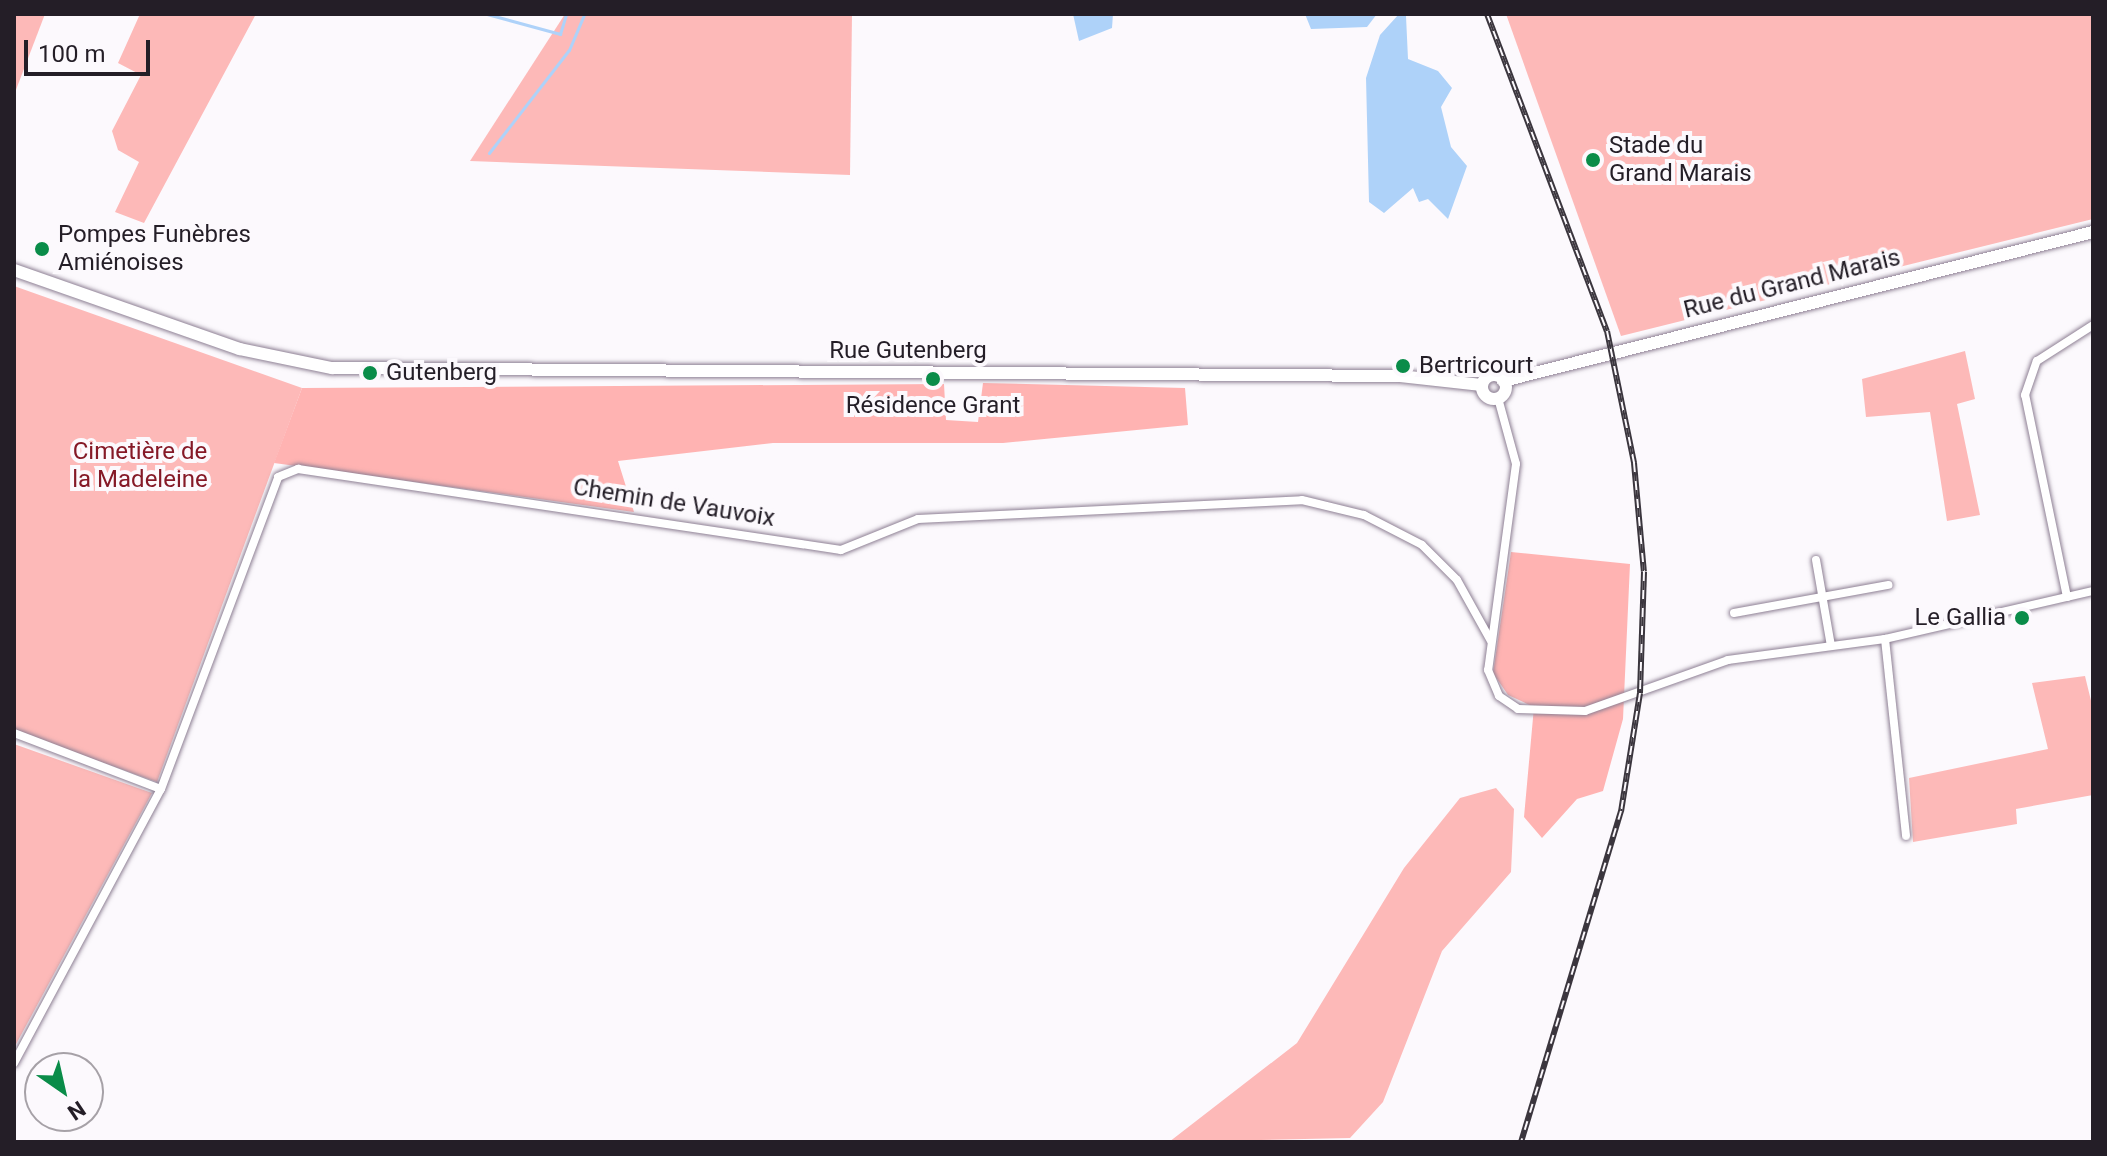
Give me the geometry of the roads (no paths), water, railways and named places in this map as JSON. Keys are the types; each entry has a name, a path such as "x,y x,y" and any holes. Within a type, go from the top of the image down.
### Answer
{"street":[{"name":"Rue du Grand Marais","path":"1482,385 1489,376 1503,381 2093,232"},
{"name":"Rue Gutenberg","path":"14,270 252,353 332,368 1415,376 1482,385"},
{"path":"2067,597 2025,395 2037,361 2093,325"},
{"path":"1503,381 1498,398 1516,464 1491,641 1494,688 1530,713 1585,711 1728,660 1885,639 2093,591"},
{"path":"1482,385 1486,396 1498,398"},
{"name":"Chemin de Vauvoix","path":"14,1063 161,789 278,477 298,469 841,550 918,519 1302,500 1364,515 1422,545 1457,580 1491,641"},
{"path":"1816,560 1831,646"},
{"path":"1734,613 1888,585"},
{"path":"1885,639 1906,836"},
{"path":"14,733 161,789"}],"water":[{"path":"1073,14 1113,14 1112,28 1079,41"},
{"path":"1305,14 1377,14 1367,27 1311,29"},
{"path":"1399,14 1406,16 1408,59 1438,71 1452,88 1441,107 1451,147 1467,166 1448,219 1428,199 1419,202 1413,188 1384,213 1369,202 1366,78 1380,35"}],"waterway":[{"path":"487,14 560,34 566,14"},
{"path":"489,153 569,50 584,14"}],"railway":[{"path":"1487,14 1607,331 1634,463 1644,572 1640,693 1621,811 1521,1142"}],"place":[{"name":"Stade du Grand Marais","path":"1593,160"},
{"name":"Pompes Funèbres Amiénoises","path":"42,249"},
{"name":"Bertricourt","path":"1403,366"},
{"name":"Gutenberg","path":"370,373"},
{"name":"Résidence Grant","path":"933,379"},
{"name":"Le Gallia","path":"2022,618"}],"park label":[{"name":"Cimetière de la Madeleine","path":"140,466"}]}
